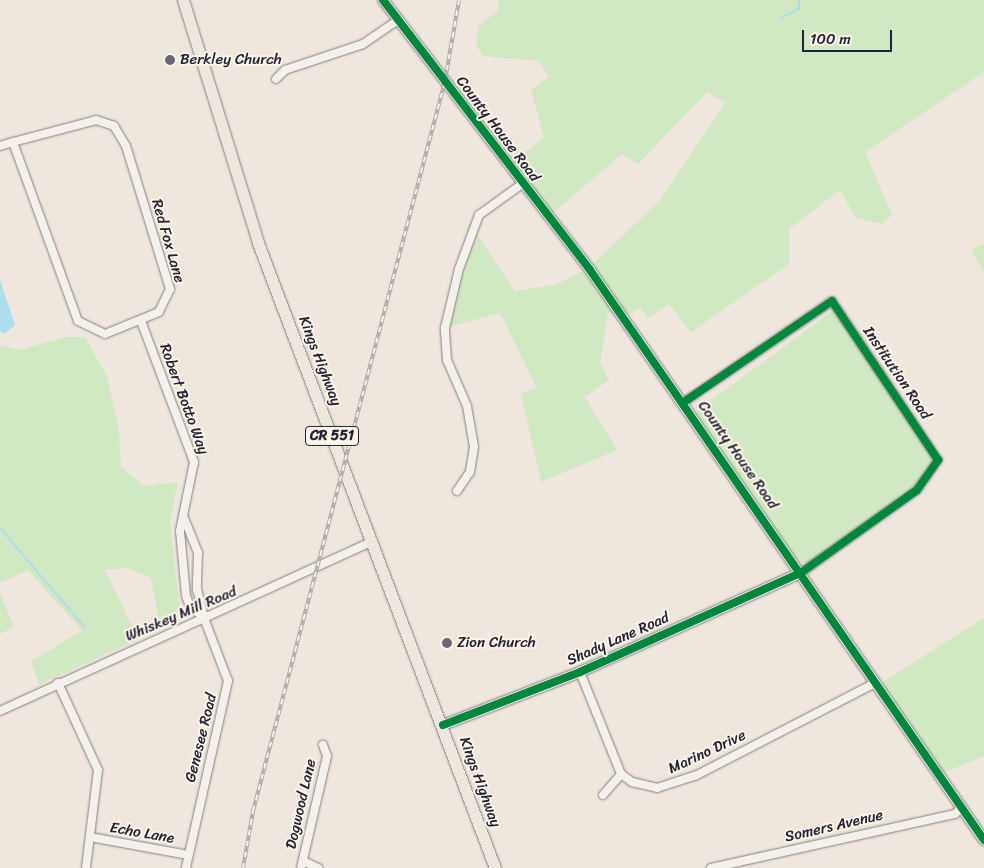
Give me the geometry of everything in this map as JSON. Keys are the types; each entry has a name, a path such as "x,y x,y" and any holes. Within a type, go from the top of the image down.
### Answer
{"main road":[{"name":"Kings Highway","path":"183,0 258,243 443,725 495,868"}],"street":[{"name":"County House Road","path":"383,0 684,402 984,840"},
{"path":"276,79 286,70 363,44 398,20"},
{"name":"Red Fox Lane","path":"0,146 13,142 96,120 119,130 170,289 159,312 141,321 105,334 78,321 13,142"},
{"path":"458,492 470,472 474,447 467,406 447,360 445,328 459,269 479,215 522,184"},
{"name":"Institution Road","path":"684,402 832,301 938,460 916,490 802,572"},
{"name":"Robert Botto Way","path":"141,321 194,462 180,531 186,596 190,606 204,618"},
{"path":"184,518 198,554 197,589 204,618"},
{"name":"Whiskey Mill Road","path":"0,711 373,541"},
{"name":"Shady Lane Road","path":"443,725 580,672 802,572"},
{"name":"Genesee Road","path":"186,868 228,686 227,670 204,618"},
{"path":"580,672 621,774 603,795"},
{"path":"58,683 98,770 86,868"},
{"name":"Marino Drive","path":"621,774 648,787 688,778 875,683"},
{"name":"Dogwood Lane","path":"302,865 327,756 323,745"},
{"name":"Somers Avenue","path":"711,868 955,814 961,808"},
{"name":"Echo Lane","path":"90,837 188,856"},
{"path":"302,865 318,868"}],"green space":[{"path":"498,0 984,0 984,72 865,152 892,215 882,224 856,218 840,190 789,229 789,264 691,332 669,304 648,318 640,308 623,319 608,312 600,363 609,380 585,397 617,450 541,482 521,394 537,388 500,313 445,328 469,223 515,291 554,285 588,269 660,200 725,103 707,92 638,164 622,154 547,218 509,166 544,137 531,90 549,76 538,61 483,56 476,45 478,26 498,11"},
{"path":"984,243 984,272 971,250"},
{"path":"834,310 936,463 913,490 809,564 795,560 692,414"},
{"path":"65,337 85,337 107,377 119,430 121,467 144,486 178,482 170,523 180,612 160,626 151,578 127,568 105,570 138,639 39,685 31,661 82,631 28,570 0,583 0,345 20,350"},
{"path":"0,593 14,627 0,634"},
{"path":"984,618 984,756 938,775 878,685"}],"water":[{"path":"0,280 15,325 4,334 0,331"}],"waterway":[{"path":"781,18 799,9 799,0"},
{"path":"0,528 85,628"}],"railway":[{"path":"243,868 253,811 445,81 459,0"}],"cycle path":[{"path":"383,0 590,270 984,840"},
{"path":"443,725 580,672 802,572 917,490 938,460 832,301 684,402"}],"place":[{"name":"Berkley Church","path":"170,60"},
{"name":"Zion Church","path":"447,643"}]}
